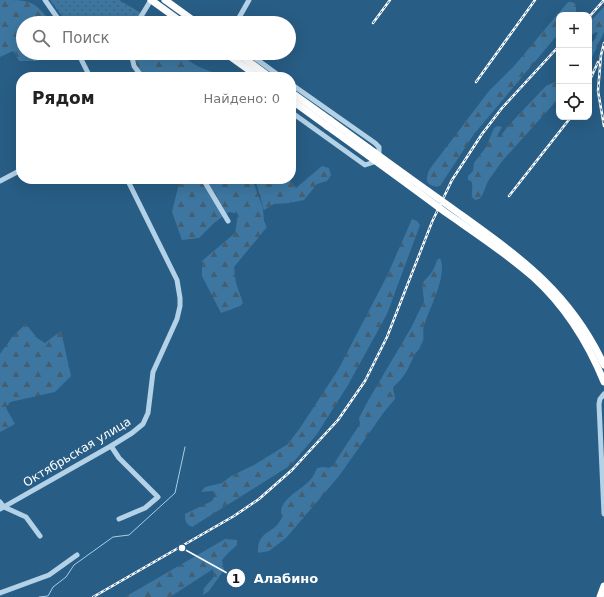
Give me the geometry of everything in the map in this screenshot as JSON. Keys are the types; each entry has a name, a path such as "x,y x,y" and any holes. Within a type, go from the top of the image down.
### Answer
{"highway":[{"path":"151,0 173,16"},
{"path":"166,0 187,16"},
{"path":"173,0 183,13"},
{"path":"235,60 252,72"},
{"path":"249,60 270,72"},
{"path":"296,97 328,123 501,252 533,278 556,302 574,324 588,348 604,382"},
{"path":"328,123 505,247 538,273 579,320 594,344 604,365"},
{"path":"600,597 604,586"}],"street":[{"path":"45,0 56,16"},
{"path":"141,16 151,0"},
{"path":"240,16 249,0"},
{"path":"82,60 88,72"},
{"path":"132,60 138,72"},
{"path":"257,60 272,72"},
{"path":"296,88 375,143 380,150 380,155 371,164 364,164 296,116"},
{"path":"0,181 16,173"},
{"name":"Октябрьская улица","path":"2,508 132,433 143,424 148,413 153,372 176,318 180,306 180,298 177,280 129,184"},
{"path":"206,184 228,222"},
{"path":"604,394 600,399 599,404 604,514"},
{"path":"111,446 119,458 158,497 145,508 119,519"},
{"path":"0,502 2,508 26,517 40,536"},
{"path":"0,593 49,575 77,555"}],"green space":[{"path":"0,0 25,1 35,6 46,16 16,16 16,56 13,51 0,57"},
{"path":"50,0 119,0 141,13 140,16 62,16"},
{"path":"568,2 576,4 576,12 560,12"},
{"path":"604,7 604,32 592,58 592,42 598,32 592,35 592,20"},
{"path":"556,16 556,37 474,134 440,186 436,187 430,185 427,181 429,170 489,91 514,66"},
{"path":"18,60 39,60 37,61"},
{"path":"133,60 188,60 211,72 141,72"},
{"path":"556,81 556,101 503,160 488,181 482,196 475,200 472,197 472,185 471,181 468,180 468,176 473,171 474,163 486,147 494,128 498,126 502,127 498,134 500,137 508,126 546,86"},
{"path":"322,166 329,168 331,175 327,181 317,184 304,200 274,204 264,210 256,184 293,184 296,188"},
{"path":"179,184 254,184 263,208 264,221 267,227 234,267 236,283 243,303 240,306 221,313 202,276 202,261 235,233 238,214 229,212 214,223 199,238 182,240 172,212"},
{"path":"412,219 417,221 420,225 387,314 348,385 317,434 291,465 192,527 188,525 185,519 185,514 212,501 215,496 213,491 201,492 205,487 222,483 231,476 254,465 288,444 300,428 338,370 387,276"},
{"path":"440,258 442,274 424,326 423,342 404,375 393,387 395,399 384,412 339,476 286,538 269,551 258,553 258,545 260,540 279,523 282,517 281,511 286,501 311,479 317,468 329,468 333,465 360,424 359,418 411,328 424,301 422,283 431,273 437,260"},
{"path":"26,324 37,338 45,343 61,331 71,376 55,392 10,402 6,408 15,424 0,432 0,354 13,336"},
{"path":"225,539 237,540 237,545 222,560 224,570 209,591 203,595 204,588 213,578 213,569 170,597 125,597"}],"waterway":[{"path":"39,597 48,596 53,587 66,577 74,565 113,537 129,535 175,493 185,447"}],"railway":[{"path":"373,23 390,0"},
{"path":"476,82 535,0"},
{"path":"592,14 604,0"},
{"path":"604,43 601,55 598,91 604,126"},
{"path":"93,597 234,516 259,499 292,470 338,420 365,381 387,337 432,222 452,180 482,134 502,108 557,48"},
{"path":"592,75 598,62"},
{"path":"509,196 569,120"}],"place":[{"name":"Алабино","path":"182,548"}]}
